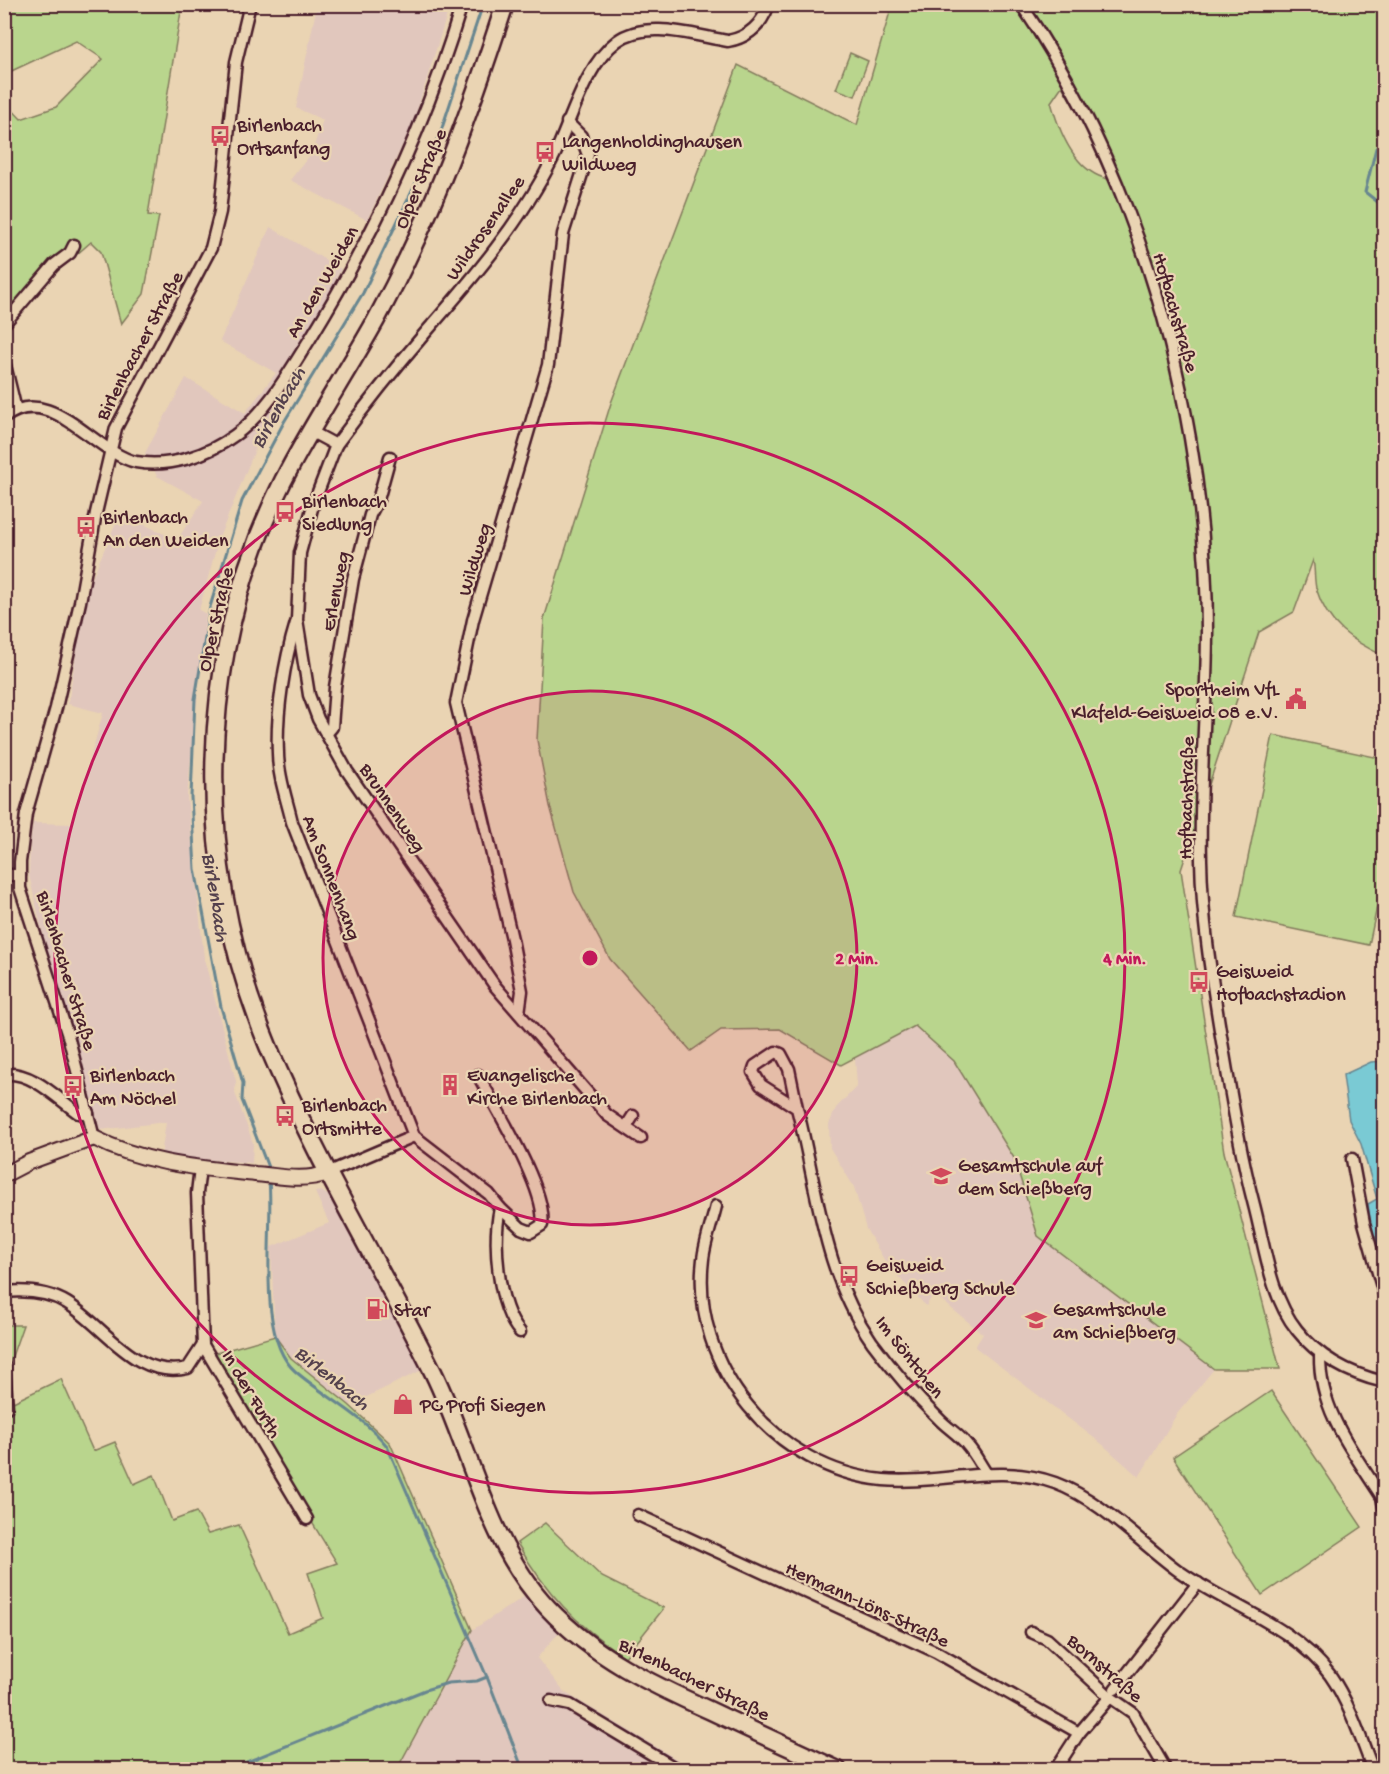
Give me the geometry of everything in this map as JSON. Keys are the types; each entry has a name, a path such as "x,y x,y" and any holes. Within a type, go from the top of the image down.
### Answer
{"main road":[{"name":"Olper Straße","path":"327,1173 268,1046 240,964 225,909 217,850 213,793 214,733 221,675 241,590 270,508 310,431 376,320 408,256 458,142 505,4"},
{"name":"Birlenbacher Straße","path":"327,1173 434,1373 495,1526 509,1555 532,1591 581,1640 624,1669 838,1770"}],"street":[{"name":"Birlenbacher Straße","path":"94,1138 69,1039 23,900 20,875 26,814 56,708 110,450 127,404 211,248 220,212 236,62 250,4"},
{"name":"An den Weiden","path":"15,410 38,407 50,410 124,459 138,462 170,463 218,447 252,420 289,373 370,233 417,129 462,4"},
{"name":"Wildrosenallee","path":"336,446 425,333 474,278 496,247 554,156 567,122 599,62 617,41 628,35 648,31 728,41 738,39 757,26 769,4"},
{"name":"Hofbachstraße","path":"1022,4 1077,101 1114,179 1148,269 1182,394 1197,485 1206,593 1200,861 1206,936 1246,1177 1279,1301 1296,1329 1320,1356 1365,1378 1384,1382"},
{"name":"Wildweg","path":"519,1013 522,990 514,949 456,703 473,620 512,495 548,364 563,234 588,155 581,136 567,122"},
{"path":"4,324 54,265 70,253 74,245"},
{"path":"4,361 15,410 4,418"},
{"path":"310,431 336,446"},
{"name":"Brunnenweg","path":"336,446 324,472 300,553 297,620 309,695 326,734 347,771 495,986 607,1114 641,1138"},
{"name":"Erlenweg","path":"326,734 332,727 335,687 353,579 370,515 378,500 390,457"},
{"name":"Am Sonnenhang","path":"297,620 284,676 278,754 284,788 292,822 414,1136"},
{"path":"4,875 20,875"},
{"name":"Im Söntchen","path":"797,1108 762,1085 753,1072 755,1066 776,1052 781,1054 789,1069 797,1108 819,1219 832,1261 850,1304 871,1340 902,1380 938,1419 968,1445 986,1473"},
{"path":"4,1074 15,1073 29,1078 78,1113 88,1113"},
{"path":"4,1175 29,1162 94,1138 139,1156 200,1168 315,1178 414,1136 489,1194 521,1228 531,1232 542,1225 542,1211 533,1182 478,1075"},
{"path":"626,1127 633,1116"},
{"path":"1352,1159 1364,1222 1384,1294"},
{"name":"In der Furth","path":"200,1168 197,1193 203,1345 307,1519"},
{"path":"716,1206 703,1259 703,1300 713,1346 721,1365 745,1404 766,1427 793,1448 820,1463 860,1477 916,1481 986,1473 1032,1477 1072,1490 1115,1519 1197,1583 1280,1632 1307,1651 1330,1675 1358,1731 1373,1770"},
{"path":"500,1208 497,1222 498,1257 506,1310 511,1322 520,1332"},
{"path":"4,1292 33,1292 65,1302 129,1354 163,1370 188,1368 203,1345"},
{"path":"1320,1356 1322,1389 1341,1433 1382,1497 1384,1508"},
{"path":"4,1366 7,1407"},
{"name":"Hermann-Löns-Straße","path":"638,1515 936,1652 1079,1733"},
{"path":"1055,1770 1079,1733 1113,1693 1197,1583"},
{"name":"Bornstraße","path":"1031,1632 1047,1639 1113,1693 1133,1713 1166,1770"},
{"path":"551,1701 570,1705 678,1770"}],"shaded area":[{"path":"317,5 450,5 413,123 367,220 290,180 311,154 323,120 296,108"},
{"path":"270,227 341,269 259,440 219,538 199,610 206,614 187,796 204,958 236,1081 235,1093 253,1143 252,1163 161,1156 166,1122 100,1130 48,957 29,875 33,823 72,824 103,713 68,704 86,592 120,513 177,540 203,501 157,476 145,453 186,378 245,413 276,373 220,341"},
{"path":"914,1026 954,1061 1014,1158 1038,1236 1214,1369 1177,1414 1139,1477 1102,1444 975,1347 983,1334 940,1299 933,1295 926,1306 888,1266 866,1229 854,1187 830,1148 829,1124 836,1108 857,1086 855,1058"},
{"path":"321,1191 329,1196 422,1370 350,1405 290,1358 275,1336 271,1247 329,1223 315,1192"},
{"path":"536,1589 567,1623 537,1658 564,1692 693,1769 397,1770 472,1630"}],"green space":[{"path":"4,5 182,5 148,215 159,216 144,294 121,324 101,252 91,242 53,275 5,327 5,102 21,119 56,107 103,59 76,41 5,74"},
{"path":"892,5 1384,5 1384,656 1351,638 1334,622 1316,588 1313,560 1294,612 1259,632 1181,870 1224,1152 1280,1369 1214,1369 1038,1236 1014,1158 954,1061 915,1026 841,1065 780,1029 721,1030 691,1051 610,959 574,892 550,806 537,740 544,619 611,403 738,65 857,125","holes":["1062,86 1081,119 1108,179 1086,168 1070,149 1064,137 1051,102"]},
{"path":"850,53 868,61 855,96 836,89"},
{"path":"1273,735 1384,759 1384,873 1369,945 1236,917"},
{"path":"5,1325 23,1325 9,1365 11,1403 61,1379 93,1451 115,1442 134,1484 154,1475 172,1521 196,1512 208,1534 239,1525 288,1633 323,1618 308,1573 337,1563 209,1355 275,1336 291,1358 349,1405 390,1443 472,1630 397,1769 5,1770"},
{"path":"1271,1391 1362,1527 1262,1595 1173,1457"},
{"path":"545,1523 602,1577 664,1608 625,1657 592,1633 564,1607 539,1577 517,1543"}],"water":[{"path":"1384,1061 1384,1272 1371,1227 1368,1204 1377,1199 1361,1144 1349,1120 1343,1075 1371,1062"}],"waterway":[{"name":"Birlenbach","path":"269,1170 242,1100 243,1083 221,1007 195,869 191,797 195,699 210,607 242,501 284,422 363,293 441,131 483,4"},
{"path":"1382,119 1384,111"},
{"path":"1376,148 1365,192 1384,207"},
{"name":"Birlenbach","path":"269,1180 271,1308 275,1333 283,1355 295,1371 366,1424 387,1446 487,1677 523,1770"},
{"path":"227,1770 425,1690 448,1683 477,1681 487,1677"}],"place":[{"name":"Birlenbach Ortsanfang","path":"220,136"},
{"name":"Langenholdinghausen Wildweg","path":"545,152"},
{"name":"Birlenbach Siedlung","path":"285,512"},
{"name":"Birlenbach An den Weiden","path":"86,527"},
{"name":"Sportheim VfL Klafeld-Geisweid 08 e.V.","path":"1296,699"},
{"name":"Geisweid Hofbachstadion","path":"1199,982"},
{"name":"Evangelische Kirche Birlenbach","path":"450,1085"},
{"name":"Birlenbach Am Nöchel","path":"73,1086"},
{"name":"Birlenbach Ortsmitte","path":"285,1116"},
{"name":"Gesamtschule auf dem Schießberg","path":"941,1176"},
{"name":"Geisweid Schießberg Schule","path":"849,1276"},
{"name":"Star","path":"377,1309"},
{"name":"Gesamtschule am Schießberg","path":"1036,1320"},
{"name":"PC Profi Siegen","path":"403,1404"}]}
